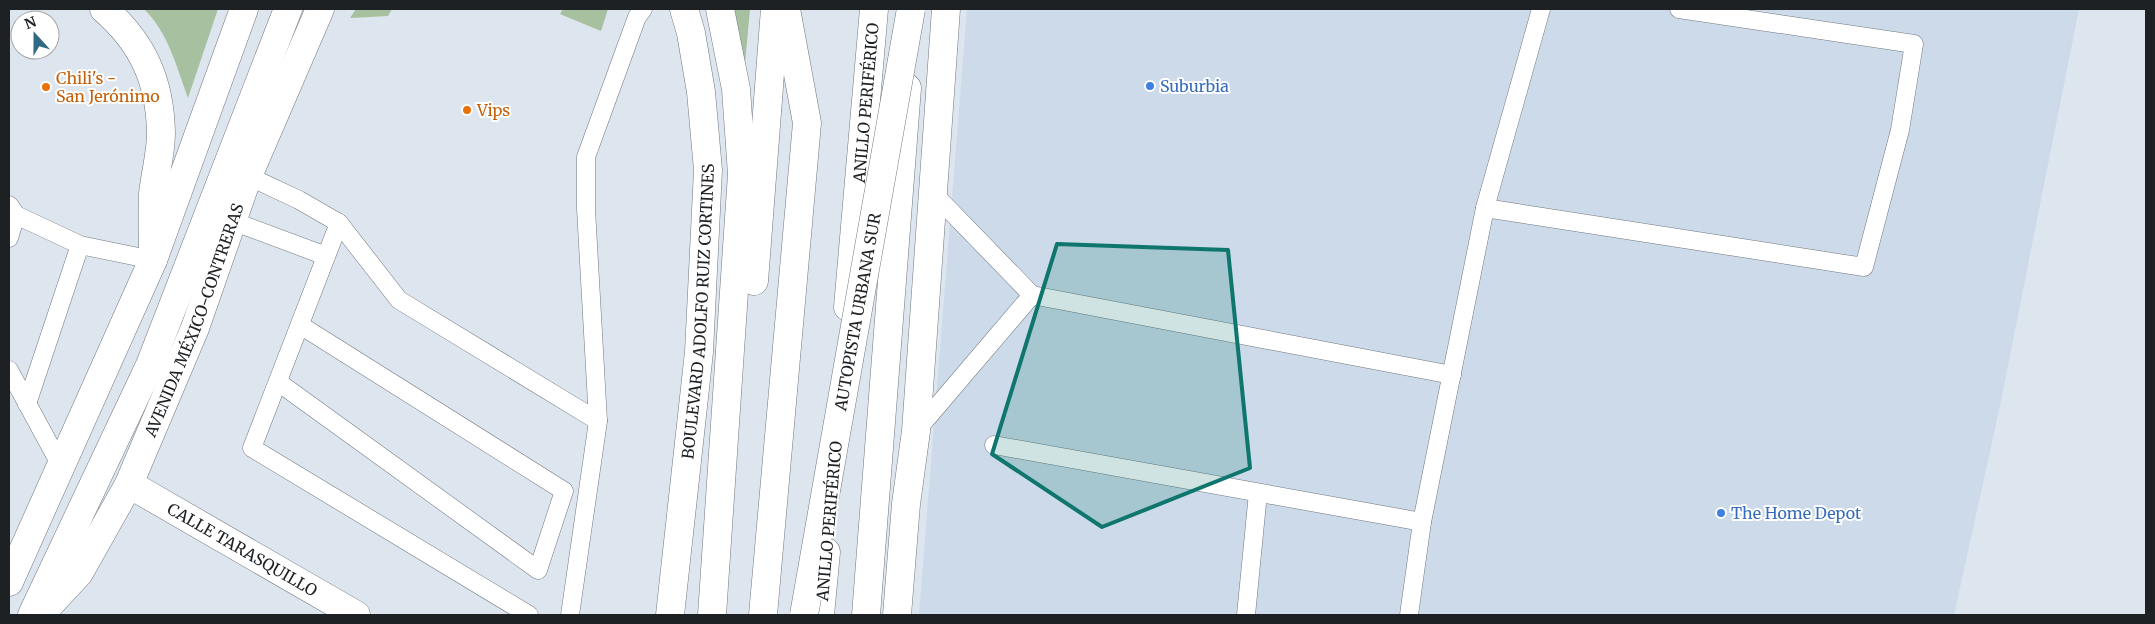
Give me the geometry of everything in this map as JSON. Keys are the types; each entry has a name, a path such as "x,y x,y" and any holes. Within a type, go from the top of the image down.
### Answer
{"main road":[{"path":"104,9 122,25 146,59 158,94 161,135 153,195 153,260"},
{"path":"9,582 153,260 244,9"},
{"path":"32,615 150,365 288,9"},
{"name":"AVENIDA MÉXICO-CONTRERAS","path":"40,615 79,573 129,484 195,328 248,176 320,9"},
{"name":"BOULEVARD ADOLFO RUIZ CORTINES","path":"670,615 699,352 708,170 701,92 691,33 684,9"},
{"path":"712,615 742,174 736,88 720,9"},
{"path":"728,615 775,9"},
{"path":"763,615 807,123 786,9"},
{"name":"ANILLO PERIFÉRICO","path":"820,615 874,9"},
{"path":"866,615 912,9"},
{"name":"AUTOPISTA URBANA SUR","path":"804,615 912,9"},
{"path":"897,615 906,504 916,431 946,9"},
{"name":"CALLE TARASQUILLO","path":"129,484 356,615"}],"lane":[{"path":"570,615 598,422 586,209 586,157 637,17 643,9"},
{"path":"1409,615 1422,522 1485,208 1541,9"},
{"path":"1485,208 1864,267 1900,130 1914,44 1678,9"},
{"path":"248,176 299,200 339,223 399,300 598,422"},
{"path":"934,193 1032,295 1452,375"},
{"path":"9,238 12,210 80,245 153,260"},
{"path":"232,221 326,256"},
{"path":"339,223 252,448 529,615"},
{"path":"27,404 80,245"},
{"path":"916,431 1032,295"},
{"path":"278,382 538,570 564,491 300,325"},
{"path":"9,370 61,466"},
{"path":"994,446 1422,522"},
{"path":"1246,615 1258,493"}],"highlighted area":[{"path":"1057,244 1228,250 1250,468 1102,527 992,454"}],"shaded area":[{"path":"967,9 2079,9 1999,410 1954,615 919,615"}],"green space":[{"path":"144,9 218,9 188,98 166,39"},
{"path":"356,9 392,9 388,16 350,18"},
{"path":"563,9 608,9 601,31 560,14"},
{"path":"723,9 750,9 744,74"}],"place":[{"name":"Suburbia","path":"1150,86"},
{"name":"Chili's - San Jerónimo","path":"46,87"},
{"name":"Vips","path":"467,110"},
{"name":"The Home Depot","path":"1721,513"}]}
